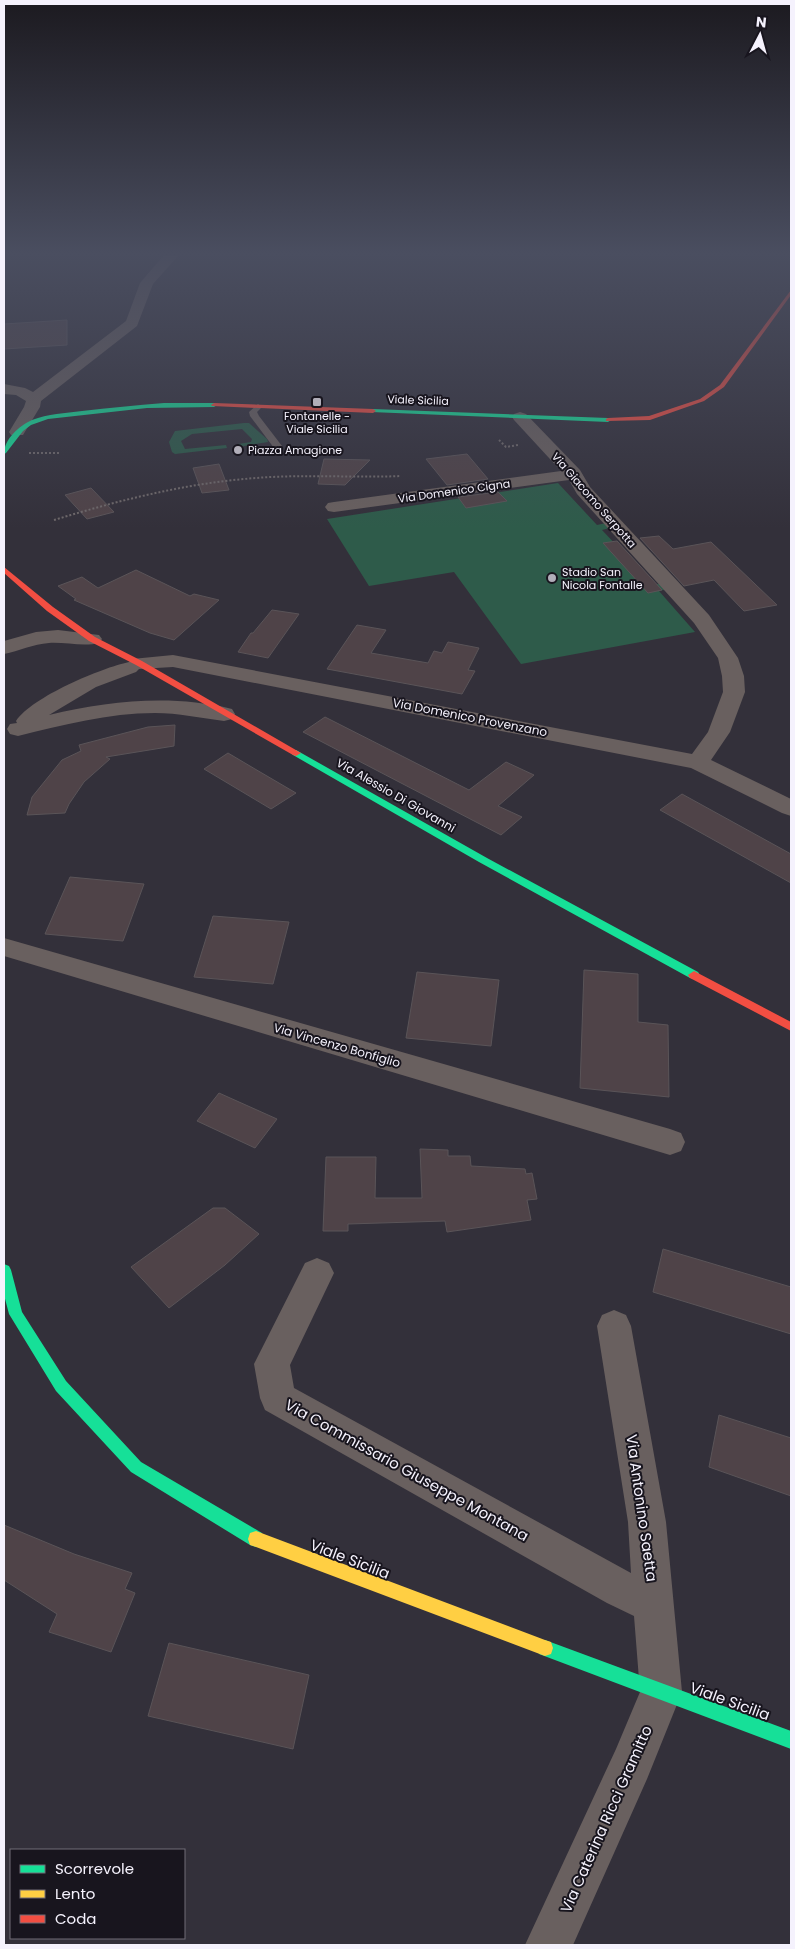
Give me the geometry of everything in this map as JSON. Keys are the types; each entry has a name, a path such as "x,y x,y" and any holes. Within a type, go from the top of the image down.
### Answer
{"street":[{"path":"17,432 32,407 34,399 102,346"},
{"name":"Viale Sicilia","path":"4,452 17,432 30,423 51,417 90,411 186,404 608,420 650,418 678,410 702,400 722,386 751,346"},
{"path":"4,389 20,391 34,399"},
{"name":"Via Giacomo Serpotta","path":"520,417 574,474 583,490 702,619 728,658 733,676 734,692 720,732 698,762"},
{"name":"Via Domenico Cigna","path":"334,508 574,474"},
{"name":"Via Alessio Di Giovanni","path":"4,568 50,609 92,639 134,665 483,860 790,1026"},
{"path":"4,648 19,642 48,636 63,635 92,639"},
{"name":"Via Domenico Provenzano","path":"11,731 88,682 134,665 173,662 698,762 791,808"},
{"path":"11,731 93,712 136,706 176,707 224,714"},
{"name":"Via Vincenzo Bonfiglio","path":"4,947 670,1142"},
{"name":"Viale Sicilia","path":"4,1270 16,1314 62,1386 136,1467 257,1540 791,1740"},
{"name":"Via Commissario Giuseppe Montana","path":"317,1273 272,1364 278,1398 621,1589 655,1605"},
{"name":"Via Antonino Saetta","path":"614,1326 647,1522 661,1692"},
{"name":"Via Caterina Ricci Gramitto","path":"550,1945 632,1764 661,1692"}],"lane":[{"path":"258,406 253,412 255,419 269,433 277,446"}],"path":[{"path":"499,440 506,448 520,445"},
{"path":"28,454 60,453"},
{"path":"54,520 106,504 178,488 255,478 405,476"}],"green space":[{"path":"249,423 268,442 238,447 238,444 251,442 252,439 242,429 192,434 181,441 185,449 226,445 227,448 175,454 172,452 169,442 175,431"},
{"name":"Stadio San Nicola Fontalle","path":"558,483 597,525 606,523 610,528 602,530 654,585 662,583 667,589 659,591 695,632 521,664 454,572 369,586 327,519"}],"building":[{"path":"4,346 52,346 4,349"},
{"path":"467,454 488,479 447,485 426,459"},
{"path":"324,459 370,460 345,485 318,484"},
{"path":"219,464 229,490 202,493 193,468"},
{"path":"91,488 114,512 87,519 65,495"},
{"path":"498,492 507,501 466,508 458,497"},
{"path":"659,536 673,549 711,542 777,605 744,611 714,580 684,586 640,538"},
{"path":"617,541 662,590 648,593 603,543"},
{"path":"136,570 190,596 194,594 219,600 174,640 150,633 74,600 76,599 58,586 82,577 98,588"},
{"path":"272,610 299,614 268,658 238,652 251,633"},
{"path":"357,625 386,630 371,653 428,663 434,651 442,653 448,642 479,648 468,670 475,671 462,694 327,669"},
{"path":"325,717 469,790 506,762 534,775 498,806 522,817 501,835 303,732"},
{"path":"175,725 174,746 106,757 110,759 84,782 65,813 27,815 32,797 62,760 81,751 79,745 148,727"},
{"path":"228,753 296,793 271,809 204,769"},
{"path":"682,794 791,854 791,883 660,810"},
{"path":"70,877 144,884 123,941 45,934"},
{"path":"213,916 289,922 273,984 194,977"},
{"path":"584,970 638,974 638,1022 668,1025 669,1097 580,1088"},
{"path":"417,972 499,980 491,1046 406,1038"},
{"path":"219,1093 277,1119 255,1148 197,1121"},
{"path":"420,1149 448,1150 448,1156 470,1156 471,1166 525,1169 526,1174 532,1173 537,1199 527,1200 531,1220 447,1232 445,1221 348,1224 348,1231 323,1231 326,1157 376,1157 375,1198 422,1198"},
{"path":"213,1208 225,1208 259,1234 225,1265 169,1308 131,1267"},
{"path":"663,1249 791,1287 791,1334 653,1292"},
{"path":"719,1415 791,1438 791,1496 709,1467"},
{"path":"4,1525 74,1554 132,1573 125,1589 135,1593 111,1652 49,1632 57,1614 4,1580"},
{"path":"169,1643 309,1675 293,1749 148,1716"}],"traffic: fast":[{"path":"4,452 21,429 35,421 48,418 68,414 147,406 214,405"},
{"path":"373,411 608,420"},
{"path":"296,753 483,860 694,975"},
{"path":"4,1270 16,1314 61,1386 136,1467 256,1539"},
{"path":"545,1648 791,1740"}],"traffic: slow":[{"path":"256,1539 545,1648"}],"traffic: jam":[{"path":"608,420 650,418 702,400 722,386 751,346"},
{"path":"214,405 373,411"},
{"path":"4,569 50,609 92,639 139,663 296,753"},
{"path":"694,975 791,1027"}],"place":[{"name":"Fontanelle - Viale Sicilia","path":"317,402"},
{"name":"Piazza Amagione","path":"238,450"},
{"name":"Stadio San Nicola Fontalle","path":"552,578"}]}
